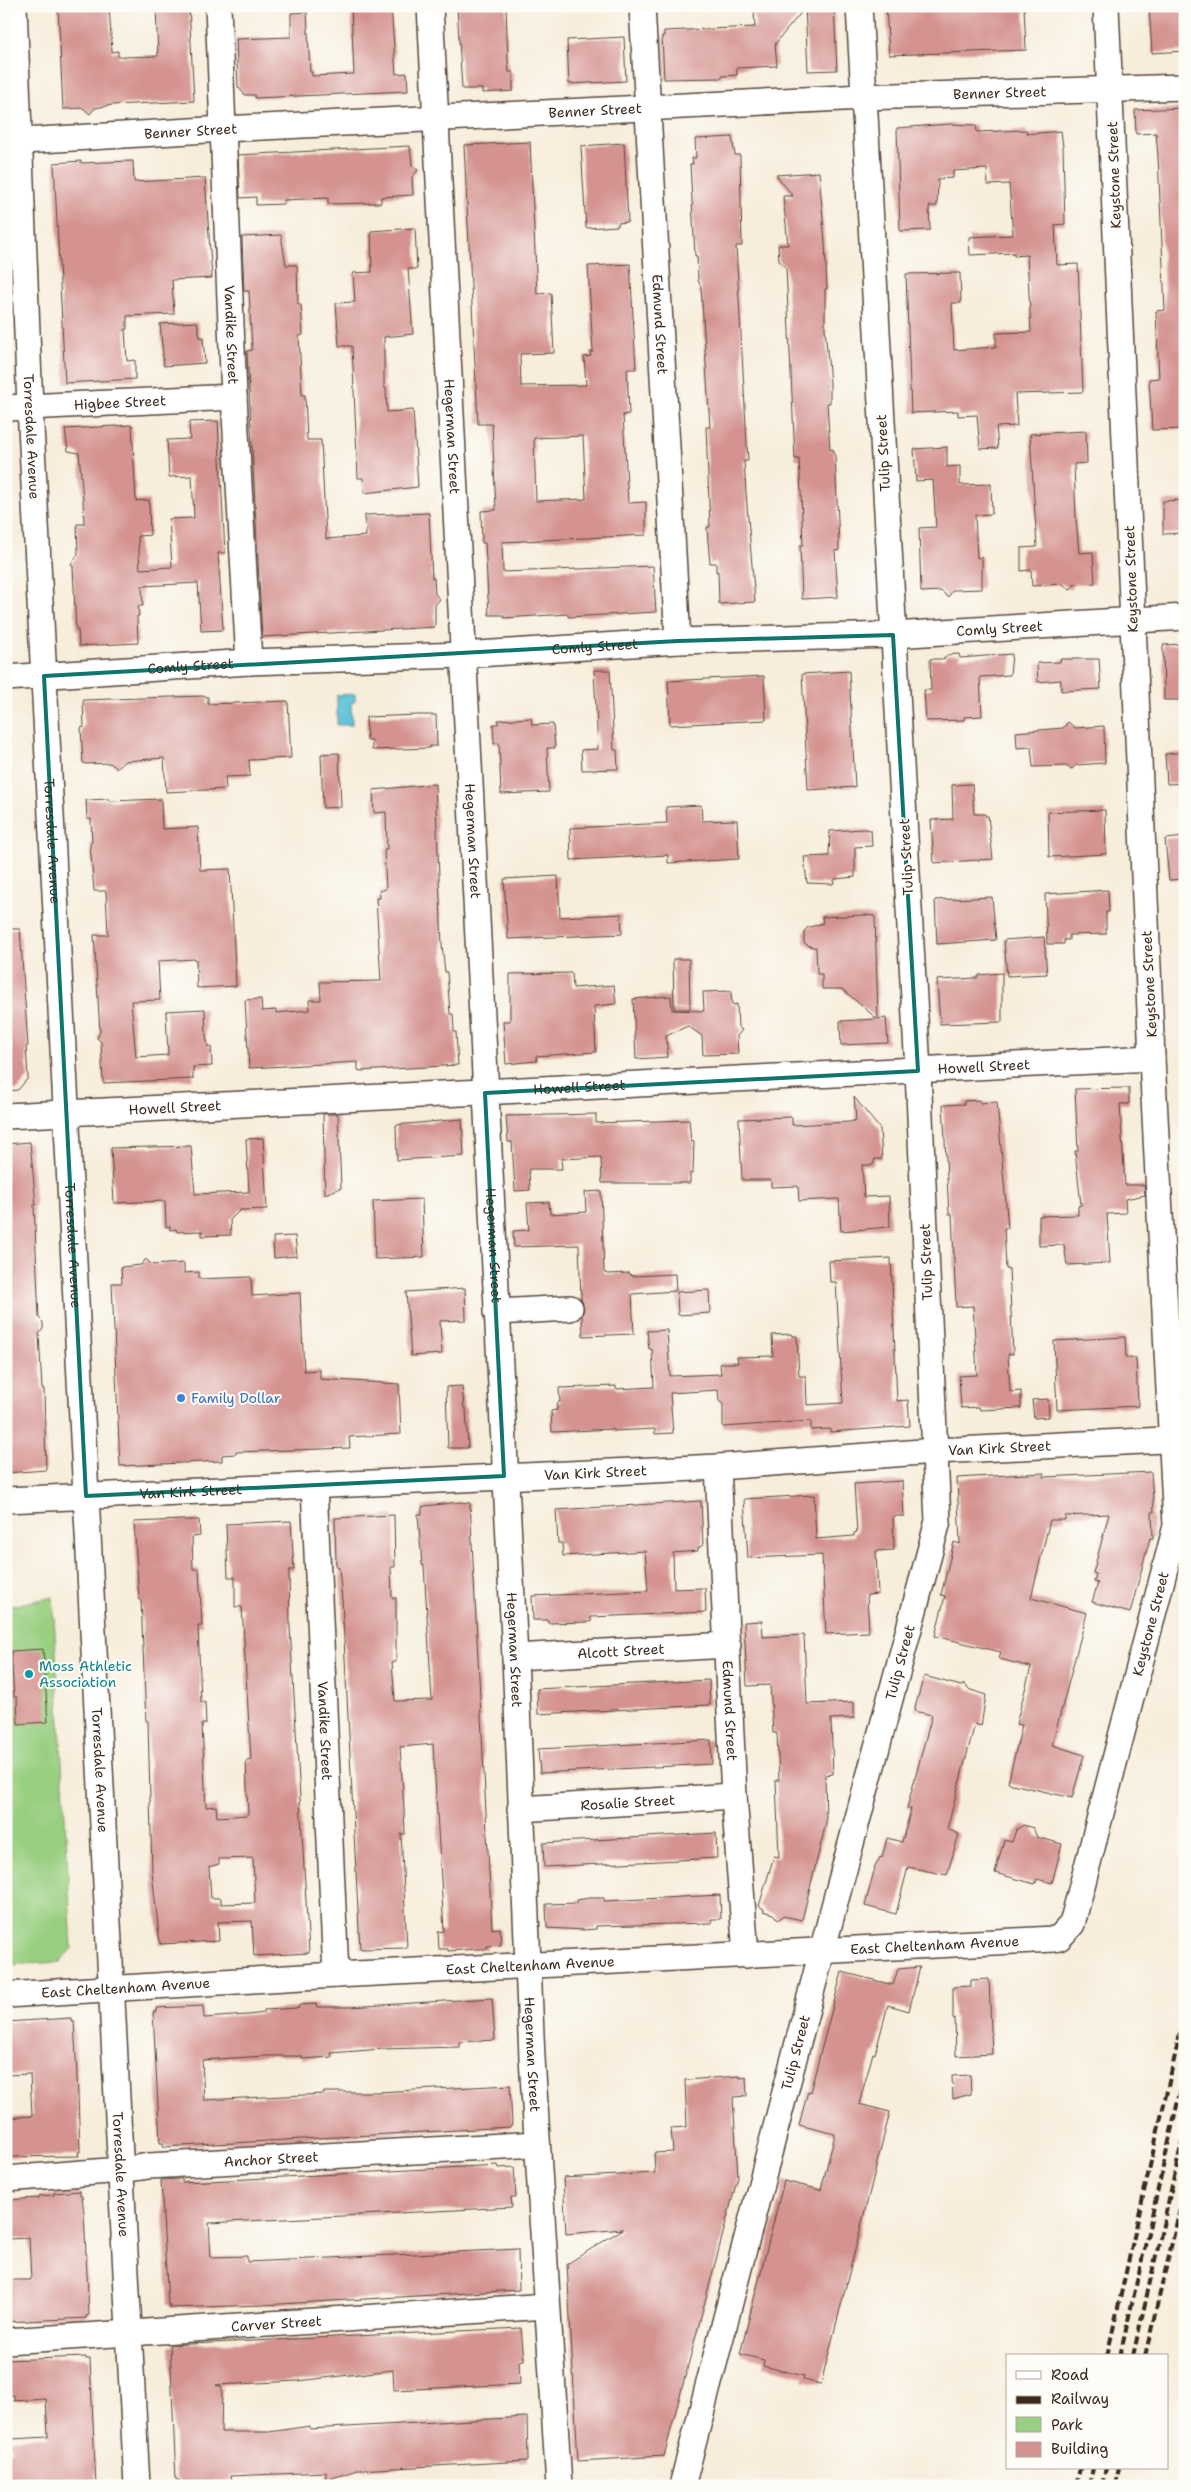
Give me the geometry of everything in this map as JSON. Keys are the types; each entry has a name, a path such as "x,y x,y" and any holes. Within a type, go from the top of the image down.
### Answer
{"street":[{"name":"Torresdale Avenue","path":"14,6 13,142 18,408 44,676 137,2486"},
{"name":"Vandike Street","path":"218,6 234,397 249,662"},
{"name":"Hegerman Street","path":"430,6 504,1476 515,1657 520,1809 536,2144 559,2486"},
{"name":"Edmund Street","path":"642,6 646,109 678,641"},
{"name":"Tulip Street","path":"682,2486 822,1951 938,1521 918,1071 892,635 859,6"},
{"name":"Keystone Street","path":"1054,1939 1059,1938 1072,1924 1176,1526 1179,1439 1152,1058 1106,6"},
{"name":"Benner Street","path":"13,142 224,129 863,97 1185,87"},
{"name":"Higbee Street","path":"18,408 234,397"},
{"name":"Comly Street","path":"6,678 249,662 462,655 678,641 892,635 1185,617"},
{"name":"Howell Street","path":"6,1116 1152,1058"},
{"path":"496,1312 570,1308"},
{"name":"Van Kirk Street","path":"6,1500 718,1467 935,1451 1179,1439"},
{"name":"Edmund Street","path":"718,1467 734,1796 746,1955"},
{"name":"Vandike Street","path":"314,1486 336,1975"},
{"name":"Alcott Street","path":"515,1657 728,1645"},
{"name":"Rosalie Street","path":"520,1809 734,1796"},
{"name":"East Cheltenham Avenue","path":"6,1995 336,1975 527,1967 1054,1939"},
{"name":"Anchor Street","path":"6,2178 121,2170 168,2164 536,2144"},
{"name":"Carver Street","path":"6,2341 547,2306"}],"highlighted area":[{"path":"893,635 918,1071 485,1093 504,1476 86,1496 44,676 678,641"}],"green space":[{"path":"53,1597 72,1948 60,1962 6,1965 6,1607"}],"water":[{"path":"355,694 355,701 351,705 352,725 337,725 337,695"}],"building":[{"path":"58,6 109,6 112,52 118,51 118,57 158,56 156,6 189,6 194,101 112,105 95,108 90,114 83,108 63,109"},
{"path":"351,6 391,6 396,74 407,73 408,91 255,98 255,95 245,95 238,87 236,39 291,37 291,13 307,12 310,72 312,72 312,76 354,74"},
{"path":"457,6 506,6 508,61 509,72 513,72 513,91 482,93 482,89 462,89"},
{"path":"805,6 834,6 837,70 808,71"},
{"path":"886,6 1024,6 1026,50 889,55"},
{"path":"1149,6 1185,6 1185,51 1152,53"},
{"path":"804,9 775,44 777,66 737,68 737,75 722,76 722,78 664,79 662,36 664,36 664,31 755,27 754,11"},
{"path":"624,37 626,81 569,84 567,40"},
{"path":"1185,108 1185,429 1152,430 1149,379 1159,378 1156,311 1165,310 1158,157 1156,133 1136,134 1135,110"},
{"path":"950,124 976,125 977,132 1026,130 1027,134 1061,131 1065,224 1055,225 1057,265 1078,264 1083,392 1015,394 1017,426 996,427 998,448 980,449 977,415 958,416 958,411 911,413 906,274 960,273 961,303 952,303 954,350 996,347 996,333 1031,332 1027,255 1014,256 1014,253 970,255 969,237 1013,235 1009,184 988,185 987,169 953,171 953,178 938,179 937,206 929,206 930,230 900,231 897,128"},
{"path":"732,137 735,155 740,155 742,246 736,246 748,461 744,461 755,602 719,604 718,571 716,572 716,563 710,563 707,527 710,527 706,427 710,427 701,287 698,280 697,256 695,256 690,164 693,164 692,158 696,158 695,139"},
{"path":"530,142 537,294 551,293 554,353 520,354 521,386 586,385 584,357 591,356 590,352 593,352 588,266 630,264 636,369 627,369 629,414 623,415 628,503 646,502 646,535 502,542 503,572 653,566 656,612 568,617 568,614 504,618 504,615 489,615 485,543 482,543 481,511 496,510 492,424 478,424 464,145","holes":["583,436 586,499 536,501 534,438"]},
{"path":"624,143 628,222 618,223 618,226 586,228 581,146"},
{"path":"410,146 412,165 418,170 412,177 413,195 381,197 381,203 328,204 328,198 284,200 284,204 256,205 256,197 240,198 238,155"},
{"path":"81,161 81,163 133,161 134,182 205,178 212,278 172,280 174,314 127,316 127,329 125,329 127,361 135,360 135,379 65,383 54,163"},
{"path":"819,172 827,289 825,289 825,328 830,403 827,403 830,450 833,449 835,456 838,521 839,550 835,551 838,597 802,599 800,545 803,545 801,493 799,459 795,459 786,267 779,261 778,245 788,245 783,196 793,196 776,175"},
{"path":"415,228 417,269 408,269 413,334 384,337 384,388 386,388 387,412 413,410 418,487 364,493 363,478 358,478 352,346 339,346 336,303 355,302 353,273 372,272 371,231"},
{"path":"281,235 286,265 297,265 298,305 301,305 303,335 299,336 302,395 305,395 307,440 321,440 326,539 366,536 365,515 429,513 432,578 434,578 435,594 440,599 435,605 435,627 262,637 247,351 252,350 249,291 244,291 242,237"},
{"path":"197,322 200,337 203,337 205,363 164,366 160,324"},
{"path":"218,421 225,553 218,553 223,630 201,631 198,583 142,586 143,606 138,606 139,616 137,616 138,643 79,646 78,630 76,630 73,567 71,564 78,554 77,524 84,524 83,499 79,453 68,451 65,429 132,425 136,501 149,500 150,535 138,536 140,569 172,567 169,519 194,518 192,476 169,477 167,440 190,439 189,422"},
{"path":"1086,431 1087,463 1074,464 1076,519 1079,553 1093,552 1095,583 1075,584 1070,590 1063,584 1032,586 1031,570 1021,571 1021,548 1037,547 1030,434"},
{"path":"947,447 947,467 960,466 960,485 991,484 992,514 975,515 977,558 982,557 982,589 953,590 948,597 941,591 921,592 919,528 936,527 933,480 916,481 914,449"},
{"path":"1185,500 1185,533 1163,534 1163,501"},
{"path":"1185,644 1185,700 1164,700 1163,645"},
{"path":"959,654 960,658 1012,654 1010,675 980,677 982,716 964,717 964,720 926,721 924,690 931,690 930,659 944,659 947,655"},
{"path":"1060,659 1099,659 1101,689 1061,691 1061,680 1038,682 1037,663 1060,662"},
{"path":"594,670 610,670 614,750 617,750 618,769 582,770 581,750 598,749"},
{"path":"849,671 855,787 808,790 802,674"},
{"path":"764,676 766,720 670,725 668,681"},
{"path":"208,697 208,704 288,701 291,758 249,760 250,776 225,777 226,789 166,792 164,758 125,761 117,768 110,763 85,764 83,762 81,728 84,727 83,700"},
{"path":"436,715 437,746 430,746 430,748 372,750 372,740 367,740 366,717"},
{"path":"531,718 532,725 553,724 555,748 547,748 549,792 501,794 499,743 494,744 493,724 498,724 498,720"},
{"path":"1068,722 1075,728 1104,726 1105,763 1076,765 1072,769 1066,766 1033,767 1031,747 1017,748 1016,732 1063,728"},
{"path":"1185,752 1185,783 1167,784 1165,754"},
{"path":"339,753 341,807 323,808 321,754"},
{"path":"435,784 442,945 445,972 447,972 450,1014 453,1014 454,1032 456,1032 458,1065 361,1071 358,1070 358,1062 249,1068 245,1000 261,999 262,1011 276,1010 276,1013 310,1010 309,1000 321,1000 320,982 381,981 376,898 380,898 379,891 386,889 384,849 387,849 386,812 374,813 373,790"},
{"path":"972,784 974,814 985,814 985,816 988,816 993,859 934,863 931,820 953,819 952,785"},
{"path":"109,799 110,801 161,799 162,829 198,827 200,870 230,869 236,986 197,988 196,959 158,961 160,1000 131,1001 136,1057 168,1055 166,1011 205,1009 206,1036 208,1047 211,1047 212,1066 193,1067 193,1079 103,1083 101,1042 97,1038 100,1032 94,935 108,935 106,891 94,891 90,844 92,842 91,819 87,819 86,800"},
{"path":"701,805 702,821 737,820 739,859 668,863 668,855 571,860 570,828 667,823 666,807"},
{"path":"1105,810 1106,854 1049,857 1048,812"},
{"path":"871,830 872,846 855,847 855,877 835,879 833,884 807,883 804,857 829,856 830,831"},
{"path":"1185,837 1185,879 1169,880 1165,839"},
{"path":"558,876 560,917 621,914 622,934 508,939 504,879"},
{"path":"1108,890 1109,912 1106,912 1106,934 1069,935 1069,940 1064,940 1064,944 1047,944 1045,894"},
{"path":"992,897 996,940 937,944 935,900"},
{"path":"875,916 878,1019 886,1018 888,1043 841,1045 840,1021 877,1019 842,989 822,989 822,974 817,974 816,947 811,947 804,943 804,932 807,928 823,923 822,917"},
{"path":"6,929 20,929 28,1046 26,1046 28,1078 18,1090 6,1091"},
{"path":"1044,937 1047,974 1007,976 1004,940"},
{"path":"673,959 689,959 690,1009 674,1009"},
{"path":"572,973 573,988 614,985 616,1004 594,1006 596,1052 536,1056 537,1061 506,1064 503,1021 510,1021 510,974"},
{"path":"1002,973 1002,1022 940,1024 937,980 977,978 979,975"},
{"path":"731,991 732,1005 737,1004 738,1027 742,1030 737,1036 738,1054 703,1055 702,1036 688,1026 666,1036 668,1057 636,1059 633,999 671,996 672,1010 704,1011 703,992"},
{"path":"1129,1088 1129,1104 1120,1104 1125,1185 1144,1185 1145,1195 1125,1199 1126,1213 1107,1214 1110,1263 1067,1265 1064,1245 1039,1246 1039,1216 1078,1215 1078,1206 1081,1205 1075,1151 1078,1151 1075,1089"},
{"path":"854,1097 880,1129 882,1159 875,1159 873,1165 862,1165 864,1197 889,1196 890,1227 841,1231 839,1199 799,1201 798,1186 771,1187 771,1180 742,1180 739,1119 792,1117 792,1125 850,1122 856,1120"},
{"path":"980,1100 980,1103 997,1102 1008,1228 1004,1228 1006,1269 1009,1269 1013,1354 1008,1354 1010,1392 1021,1391 1021,1408 980,1410 979,1407 961,1408 959,1376 977,1375 975,1338 973,1306 956,1307 952,1214 949,1214 943,1105 964,1104 964,1101"},
{"path":"323,1114 338,1114 341,1188 325,1194"},
{"path":"596,1114 596,1123 689,1120 691,1142 694,1141 693,1173 690,1173 690,1183 602,1183 601,1157 561,1159 562,1169 529,1169 530,1190 515,1191 512,1142 508,1142 506,1116"},
{"path":"462,1119 464,1156 397,1160 396,1125"},
{"path":"263,1138 267,1209 240,1210 230,1220 231,1235 202,1236 202,1231 177,1232 176,1229 170,1230 170,1226 166,1227 165,1201 114,1203 111,1148 191,1146 195,1194 249,1192 246,1139"},
{"path":"30,1142 36,1205 34,1205 39,1318 43,1322 43,1329 39,1334 42,1389 44,1389 46,1470 6,1473 6,1144"},
{"path":"601,1191 604,1272 608,1274 629,1273 632,1276 675,1274 676,1291 632,1294 634,1334 583,1336 582,1315 584,1308 581,1300 579,1245 514,1247 513,1231 529,1230 527,1203 549,1202 550,1214 586,1212 585,1192"},
{"path":"422,1199 424,1257 375,1259 373,1201"},
{"path":"295,1236 297,1256 274,1258 273,1237"},
{"path":"891,1258 897,1401 908,1400 910,1426 830,1432 830,1429 811,1430 811,1421 723,1427 723,1404 719,1401 718,1390 670,1393 673,1433 655,1434 655,1429 552,1432 551,1411 557,1410 557,1403 560,1402 559,1388 616,1386 616,1389 654,1387 652,1349 649,1349 647,1331 667,1330 670,1376 721,1374 720,1363 738,1363 737,1357 773,1356 772,1335 792,1334 797,1336 799,1376 806,1376 807,1405 843,1403 836,1282 830,1282 829,1261"},
{"path":"146,1259 152,1265 184,1263 184,1273 199,1272 199,1279 251,1277 252,1296 300,1293 304,1371 320,1370 320,1379 399,1384 401,1434 349,1437 350,1448 236,1452 236,1454 222,1455 222,1461 120,1466 112,1283 122,1283 121,1267 141,1265"},
{"path":"465,1288 466,1320 440,1321 442,1354 411,1356 406,1292"},
{"path":"709,1290 710,1313 678,1315 677,1292"},
{"path":"1125,1337 1126,1358 1136,1358 1138,1406 1057,1410 1054,1341"},
{"path":"462,1386 464,1408 466,1408 468,1448 448,1448 446,1387"},
{"path":"1048,1399 1049,1417 1034,1418 1032,1400"},
{"path":"1151,1472 1154,1512 1152,1512 1153,1538 1150,1538 1130,1613 1092,1602 1098,1583 1094,1582 1096,1574 1093,1573 1109,1514 1065,1516 1065,1520 1050,1520 1031,1598 1087,1613 1052,1745 1084,1755 1072,1798 1008,1783 1022,1725 1016,1724 1031,1667 999,1659 1001,1652 935,1636 945,1596 941,1595 954,1542 960,1544 957,1478 1044,1473 1044,1477"},
{"path":"902,1481 904,1516 893,1516 894,1550 876,1551 878,1594 867,1595 869,1632 826,1634 822,1555 748,1558 744,1499 814,1495 816,1539 854,1536 854,1533 857,1532 854,1484"},
{"path":"701,1501 703,1545 698,1548 698,1551 673,1553 674,1589 705,1588 706,1612 591,1617 591,1622 548,1623 548,1620 533,1620 532,1596 648,1591 645,1551 563,1556 562,1543 558,1543 556,1510"},
{"path":"460,1502 470,1503 492,1929 500,1928 501,1945 487,1946 487,1949 448,1951 448,1949 439,1949 438,1932 444,1931 433,1744 400,1747 405,1834 401,1834 407,1948 360,1949 342,1600 339,1568 336,1565 335,1518 394,1515 395,1567 391,1567 392,1598 396,1598 396,1662 392,1662 395,1701 432,1700 424,1565 422,1565 418,1514 422,1514 422,1507 425,1506"},
{"path":"199,1520 200,1536 192,1537 193,1569 199,1569 202,1626 198,1626 201,1702 205,1702 206,1724 202,1724 206,1807 216,1806 217,1817 248,1815 246,1761 251,1760 242,1607 235,1607 235,1577 228,1577 226,1524 291,1521 294,1570 289,1570 290,1627 309,1953 254,1956 252,1921 218,1922 219,1941 160,1944 152,1872 148,1721 146,1721 141,1600 139,1600 134,1522","holes":["253,1858 255,1903 221,1904 221,1898 211,1898 209,1867 219,1864 219,1859"]},
{"path":"762,1621 763,1637 804,1635 807,1704 854,1702 854,1718 831,1719 833,1774 825,1775 826,1823 802,1920 783,1916 778,1920 773,1914 763,1911 764,1909 759,1906 774,1856 779,1857 776,1780 779,1780 777,1733 773,1733 770,1685 747,1686 744,1622"},
{"name":"Moss Athletic Association","path":"43,1649 48,1722 18,1724 17,1697 14,1697 11,1651"},
{"path":"924,1676 961,1686 965,1684 968,1689 986,1695 981,1726 975,1724 947,1829 959,1834 947,1875 908,1867 896,1914 865,1906 875,1867 880,1857 882,1858 887,1838 902,1842 911,1809 907,1808 932,1715 914,1711"},
{"path":"709,1680 710,1705 538,1714 537,1689"},
{"path":"711,1740 712,1764 540,1773 538,1749"},
{"path":"1023,1825 1033,1828 1037,1837 1062,1844 1052,1883 1037,1879 1035,1884 995,1873 1004,1840 1012,1842 1016,1830"},
{"path":"716,1833 717,1858 544,1867 543,1843"},
{"path":"720,1895 721,1919 711,1919 712,1923 596,1926 596,1929 584,1930 547,1928 546,1904 577,1903 577,1900 589,1898 604,1898 604,1901"},
{"path":"920,1967 909,2011 888,2005 875,2054 873,2053 859,2104 890,2112 821,2384 803,2380 804,2376 763,2366 764,2360 740,2354 784,2181 821,2190 835,2134 799,2125 808,2091 810,2092 842,1972 893,1985 898,1969"},
{"path":"989,1979 992,2054 956,2056 953,1987 971,1986 971,1980"},
{"path":"492,1998 495,2040 459,2042 459,2047 382,2049 331,2053 332,2057 302,2059 302,2056 264,2056 202,2060 204,2100 324,2094 324,2092 378,2092 510,2085 512,2124 510,2127 164,2147 163,2143 160,2143 153,2012 156,2012 156,2008 203,2006 204,2018 264,2013 264,2010 299,2008 299,2005 316,2004 317,2007 350,2007"},
{"path":"71,2018 71,2022 74,2021 79,2156 6,2157 6,2118 32,2116 30,2074 6,2075 6,2022"},
{"path":"970,2075 971,2094 953,2099 952,2076"},
{"path":"740,2076 740,2078 746,2077 747,2096 733,2097 738,2177 664,2456 578,2461 567,2264 623,2229 566,2234 563,2178 655,2173 654,2153 673,2152 671,2128 687,2127 685,2080"},
{"path":"498,2165 499,2168 514,2167 516,2197 511,2197 512,2207 209,2223 211,2257 247,2256 247,2262 518,2249 519,2290 263,2305 170,2308 170,2305 168,2305 161,2180 182,2179 182,2182 230,2180"},
{"path":"80,2191 84,2213 89,2315 86,2318 6,2322 6,2280 31,2280 29,2238 7,2239 6,2200 39,2198 39,2196 54,2195 54,2193"},
{"path":"521,2328 524,2360 519,2361 520,2384 394,2390 393,2370 298,2381 216,2385 222,2387 221,2432 269,2432 310,2426 310,2429 527,2417 528,2461 357,2470 326,2480 326,2472 230,2476 231,2481 179,2483 179,2480 176,2480 170,2345"},
{"path":"86,2357 86,2359 90,2359 96,2486 6,2486 6,2451 12,2451 11,2439 48,2437 46,2399 14,2401 14,2395 6,2395 6,2360"}],"railway":[{"path":"1107,2354 1185,2011"},
{"path":"1120,2354 1185,2070"},
{"path":"1133,2354 1185,2129"},
{"path":"1145,2354 1185,2188"},
{"path":"1076,2486 1080,2470"},
{"path":"1089,2486 1093,2470"},
{"path":"1102,2486 1106,2470"},
{"path":"1115,2486 1119,2470"}],"place":[{"name":"Family Dollar","path":"181,1398"},
{"name":"Moss Athletic Association","path":"29,1674"}]}
